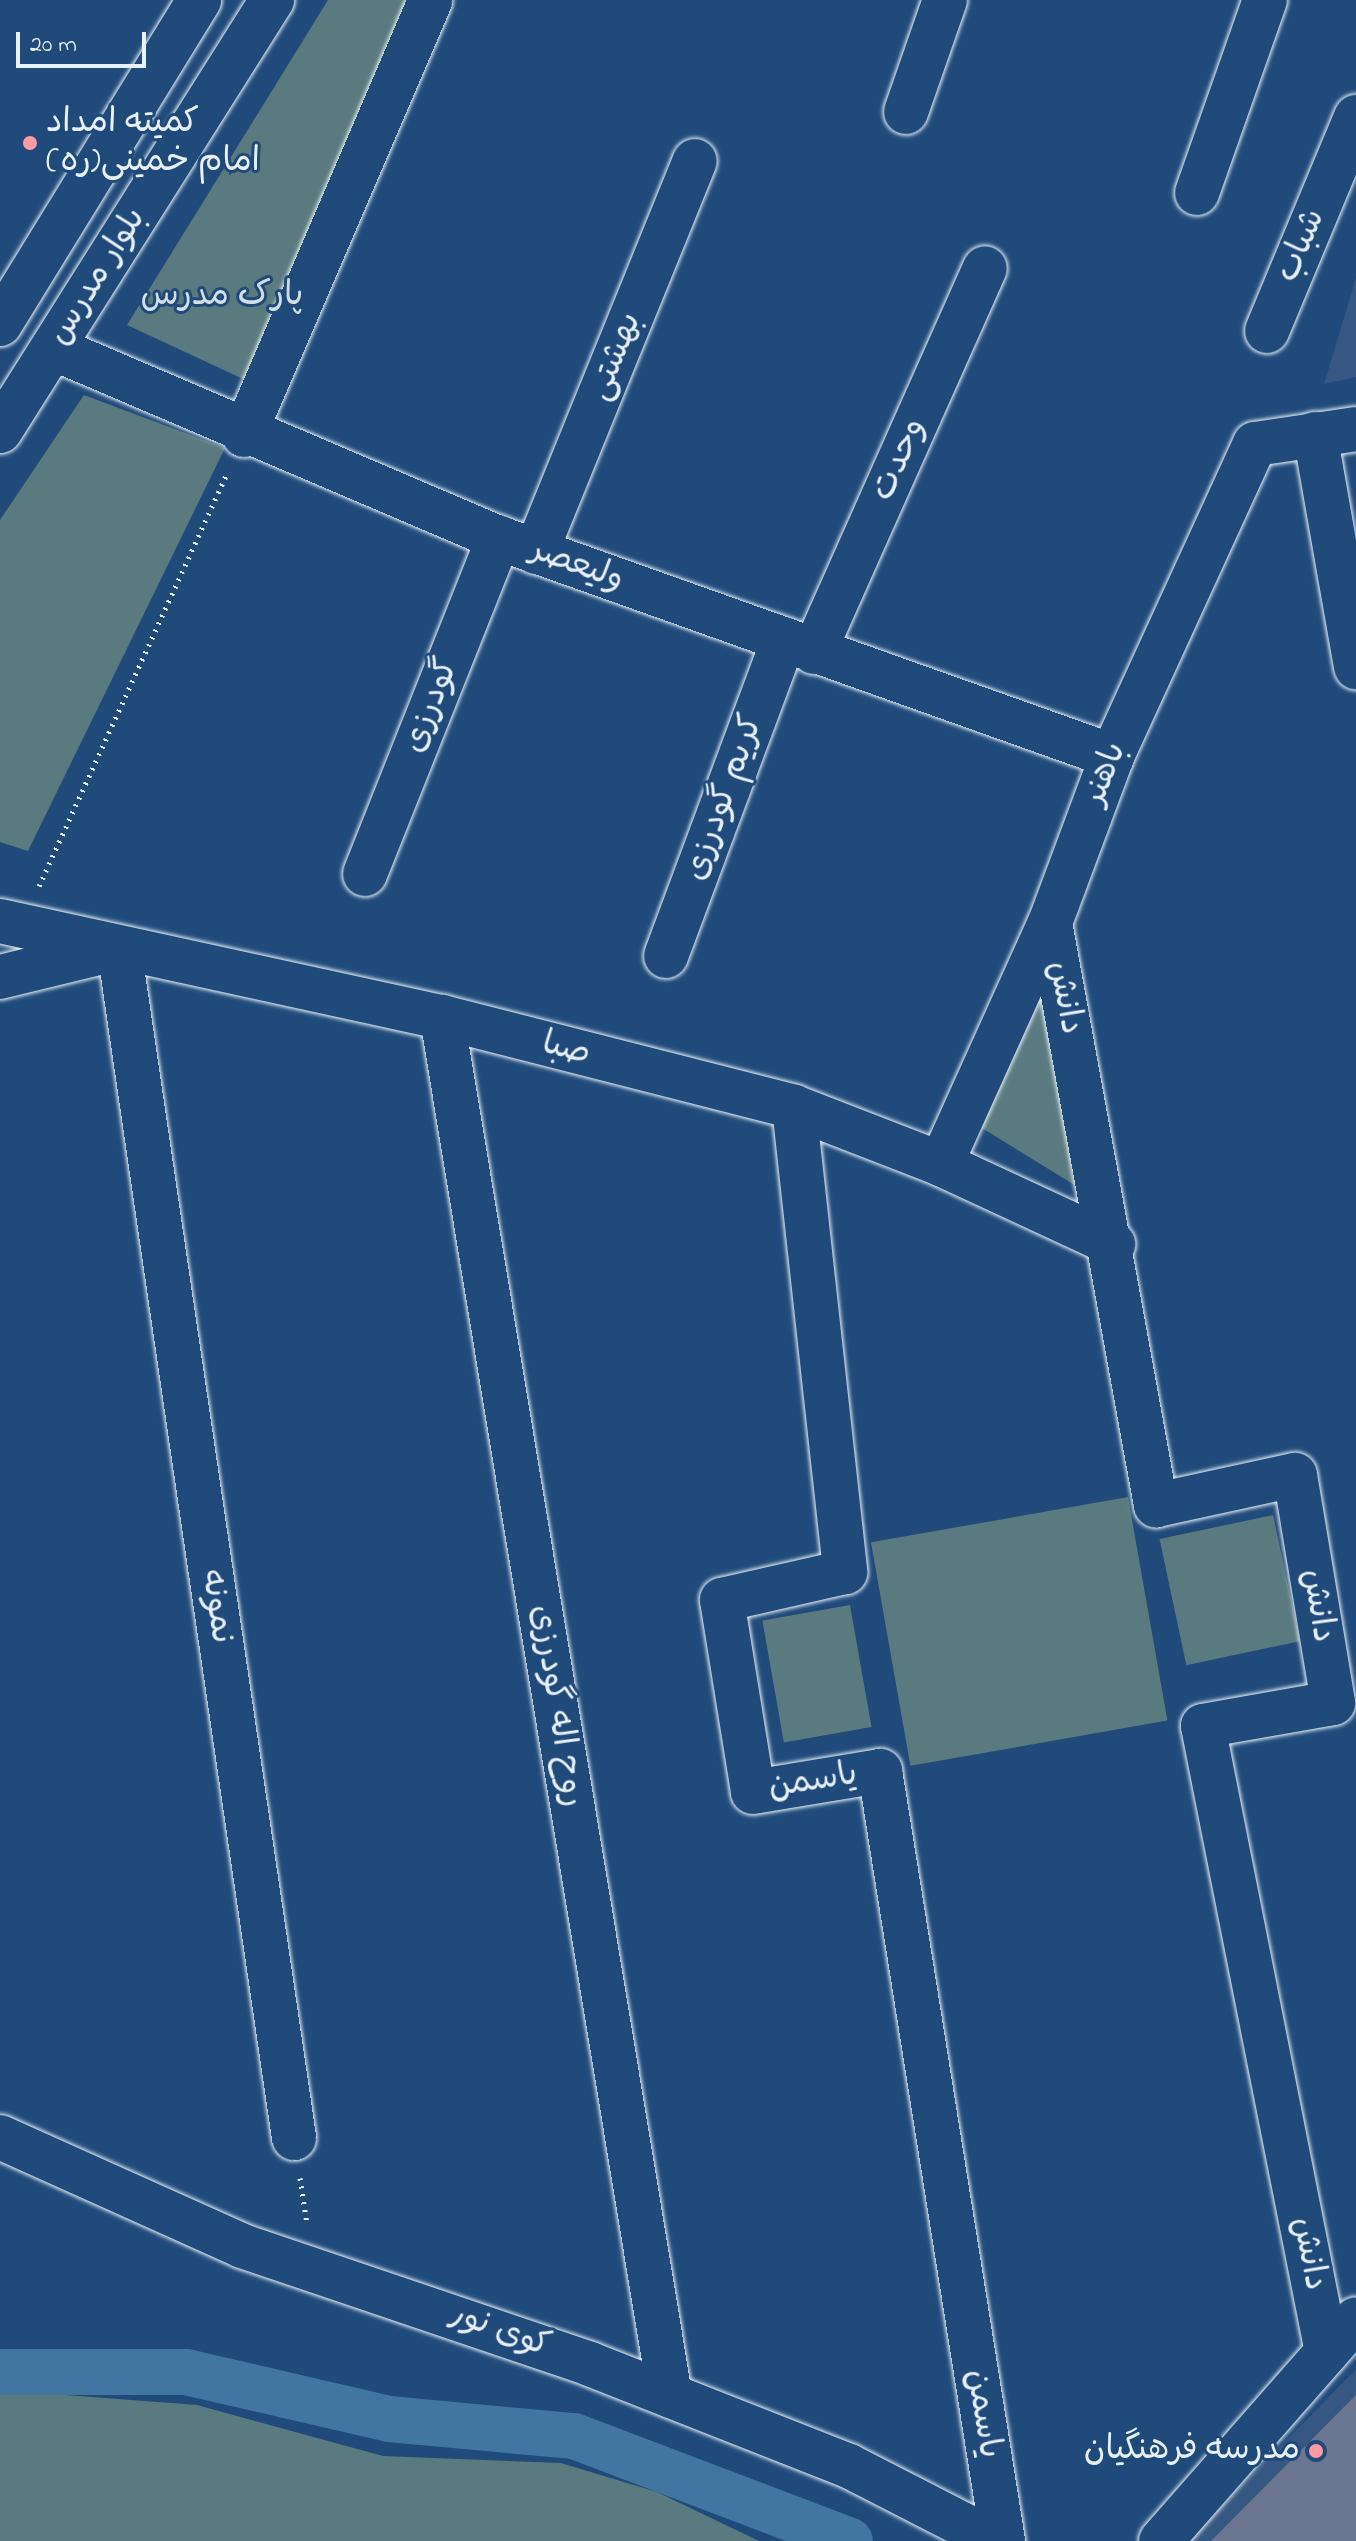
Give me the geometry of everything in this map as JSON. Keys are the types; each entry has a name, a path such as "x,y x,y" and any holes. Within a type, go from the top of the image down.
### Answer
{"street":[{"name":"بلوار مدرس","path":"0,324 199,0"},
{"name":"بلوار مدرس","path":"0,431 272,0"},
{"path":"244,435 430,0"},
{"path":"906,112 945,0"},
{"path":"1197,193 1265,0"},
{"name":"شباب","path":"1267,331 1356,117"},
{"name":"بهشتی","path":"517,545 695,161"},
{"name":"وحدت","path":"799,646 985,268"},
{"name":"ولیعصر","path":"53,348 244,435 517,545 1112,756"},
{"path":"1336,432 1356,667"},
{"name":"باهنر","path":"941,1164 1050,923 1112,756 1255,444 1336,432"},
{"name":"گودرزی","path":"365,874 517,545"},
{"name":"کریم گودرزی","path":"666,956 799,646"},
{"name":"دانش","path":"1050,923 1113,1244 1156,1505 1295,1475 1333,1703 1203,1726 1327,2352"},
{"name":"صبا","path":"10,924 442,1017 794,1107 941,1164 1113,1244"},
{"path":"0,977 119,948"},
{"name":"نمونه","path":"119,948 294,2138"},
{"name":"روح اله گودرزی","path":"442,1017 670,2395"},
{"name":"یاسمن","path":"794,1107 845,1572 722,1600 753,1792 880,1771 1003,2541"},
{"name":"کوی نور","path":"0,2137 242,2246 313,2267 670,2395 849,2466 995,2541"},
{"path":"1161,2541 1356,2319"}],"path":[{"path":"10,924 244,435"},
{"path":"294,2138 313,2267"}],"shaded area":[{"path":"1356,278 1356,377 1324,384"},
{"name":"مدرسه فرهنگیان","path":"1356,2369 1356,2541 1191,2541 1196,2533"}],"green space":[{"name":"پارک مدرس","path":"328,0 417,0 256,385 127,325"},
{"name":"پارک مدرس","path":"84,395 225,448 28,851 0,842 0,520"},
{"path":"1040,989 1081,1189 977,1125"},
{"path":"1128,1497 1167,1721 910,1766 871,1542"},
{"path":"1273,1515 1300,1641 1186,1665 1160,1539"},
{"path":"850,1605 872,1727 784,1743 762,1620"},
{"path":"0,2390 197,2405 383,2456 561,2463 657,2492 759,2541 0,2541"}],"building":[{"name":"مدرسه فرهنگیان","path":"1356,2395 1356,2541 1211,2541"}],"waterway":[{"path":"0,2372 186,2372 389,2419 574,2436 850,2541"}],"place":[{"name":"کمیته امداد امام خمینی(ره)","path":"30,143"},
{"name":"مدرسه فرهنگیان","path":"1316,2451"}]}
